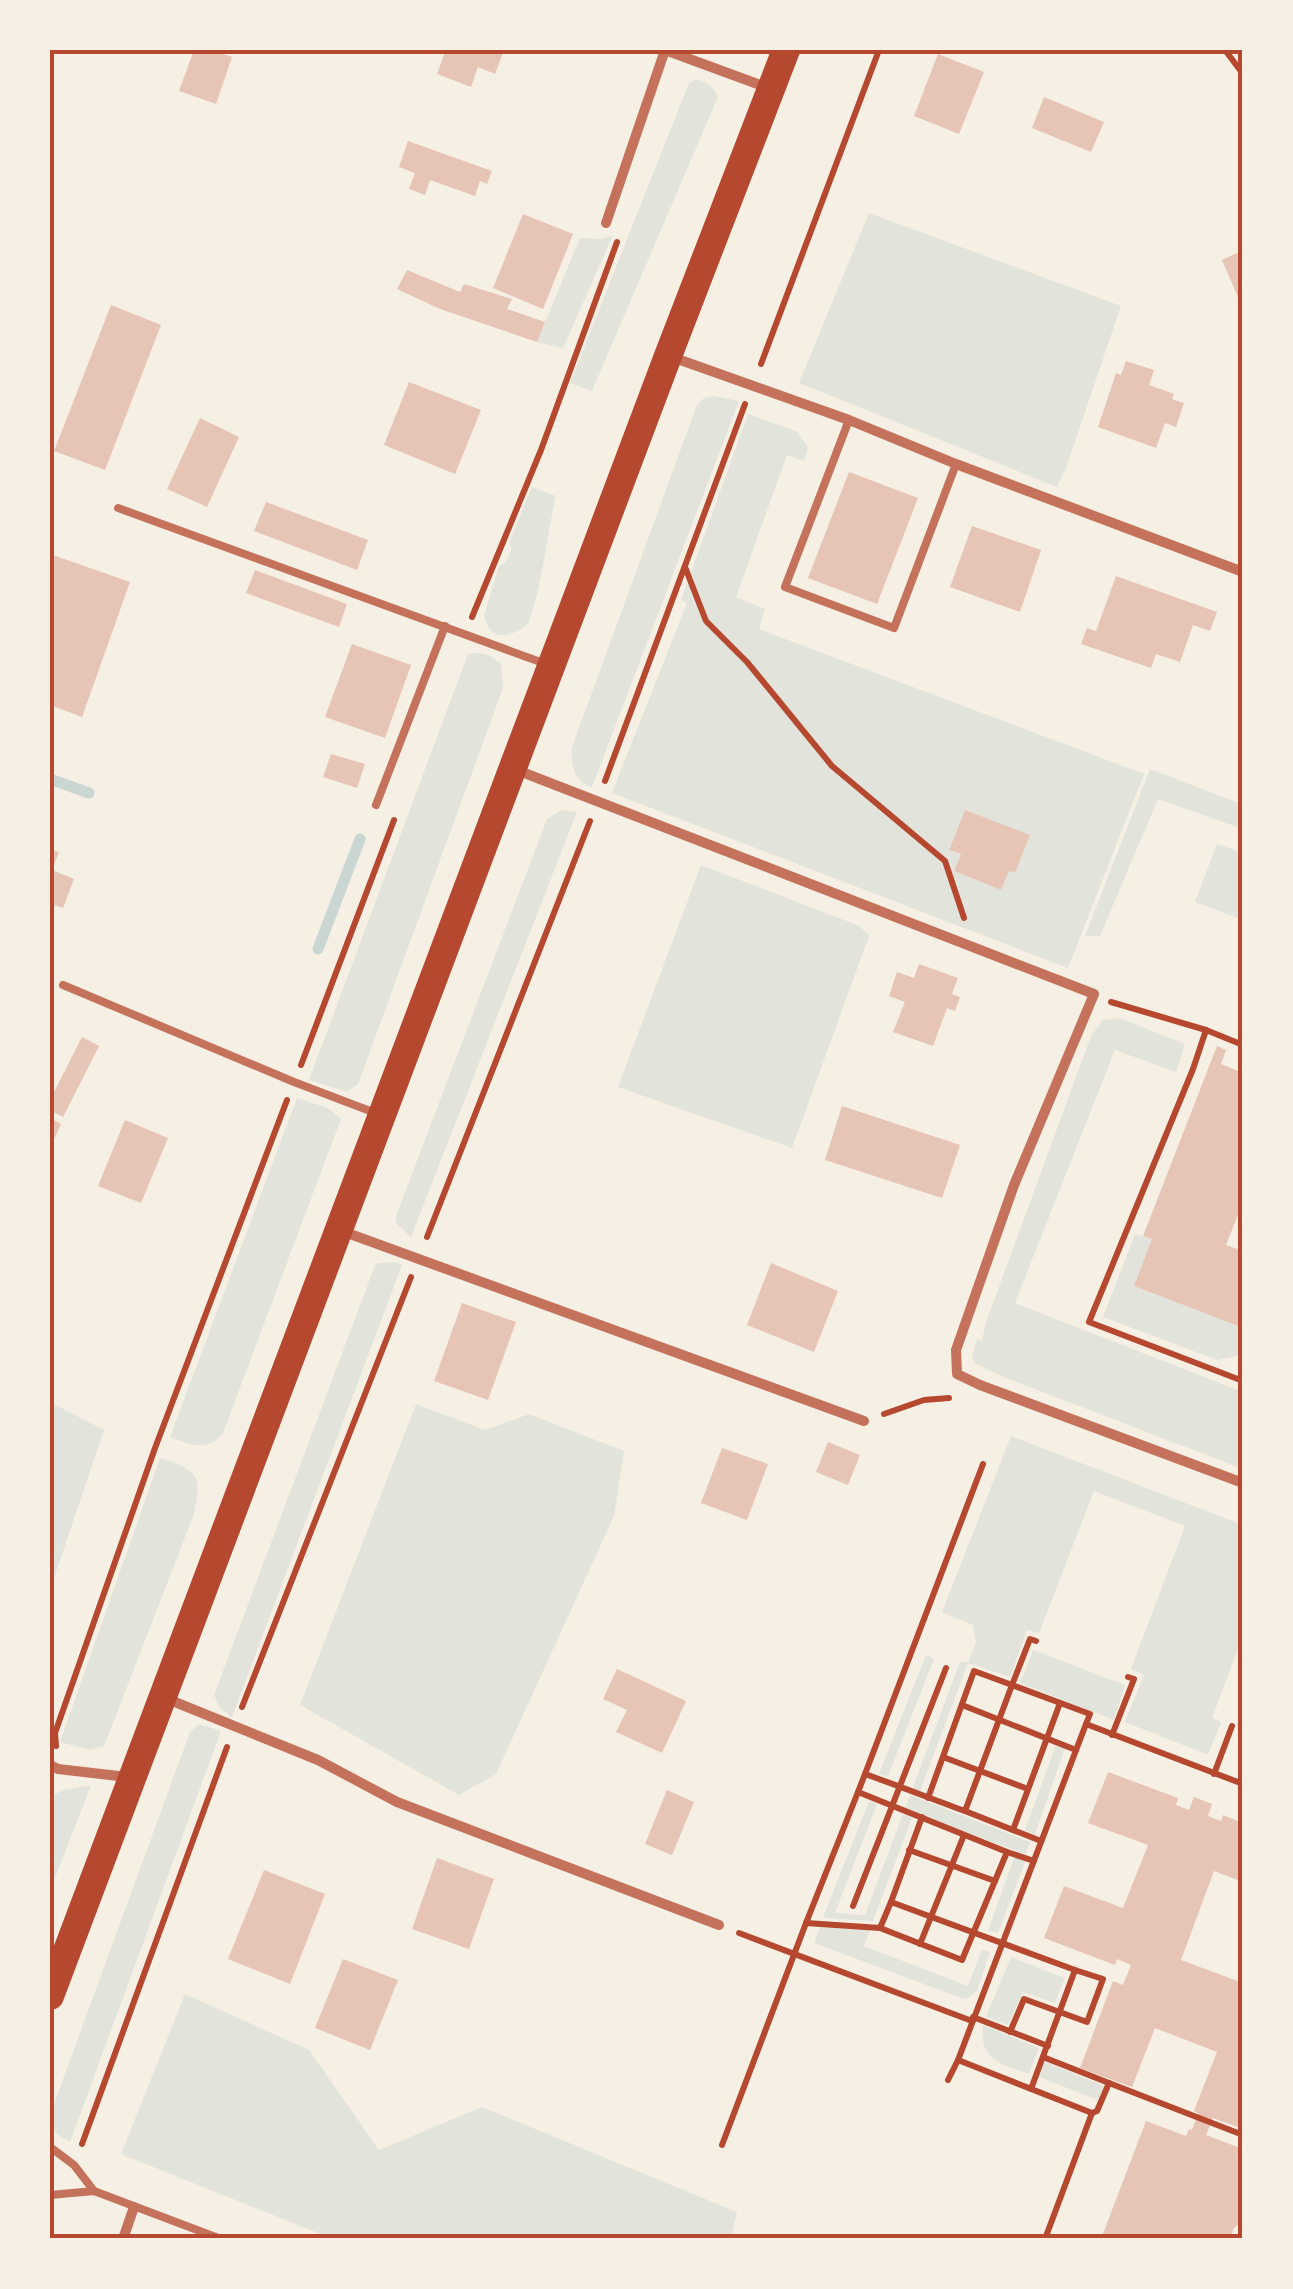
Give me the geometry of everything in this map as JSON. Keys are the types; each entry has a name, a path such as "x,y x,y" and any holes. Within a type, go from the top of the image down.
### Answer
{"highway":[{"path":"50,1996 786,50"}],"street":[{"path":"606,223 666,50 772,89"},
{"path":"668,356 848,420 1243,572"},
{"path":"513,769 1094,994 1008,1203 956,1350 957,1374 1243,1483"},
{"path":"338,1230 864,1420"},
{"path":"164,1698 318,1760 396,1802 719,1925"},
{"path":"54,1767 133,1778"},
{"path":"123,2239 134,2207"}],"lane":[{"path":"848,420 785,588 894,628 956,464"},
{"path":"118,508 552,666"},
{"path":"376,804 444,626"},
{"path":"62,985 382,1116"},
{"path":"50,2147 74,2165 94,2191"},
{"path":"50,2195 94,2191 221,2239"}],"path":[{"path":"74,2165 235,1727 598,802 879,50"},
{"path":"1225,50 1243,74"},
{"path":"465,634 541,450 619,237"},
{"path":"744,408 759,413"},
{"path":"685,567 706,621 747,662 832,766 945,861 974,948"},
{"path":"54,1767 55,1733 155,1448 396,812"},
{"path":"1094,994 1243,1044"},
{"path":"1206,1030 1089,1322 1243,1381"},
{"path":"864,1420 924,1400 952,1398"},
{"path":"722,2145 983,1464"},
{"path":"965,1812 1030,1640 1036,1641"},
{"path":"853,1906 946,1668"},
{"path":"928,1798 974,1671 1090,1714 948,2080"},
{"path":"1112,1735 1134,1679 1128,1676"},
{"path":"1013,1830 1060,1702"},
{"path":"962,1705 1076,1750"},
{"path":"1086,1724 1243,1784"},
{"path":"1214,1774 1232,1726"},
{"path":"943,1757 1028,1789"},
{"path":"865,1774 1042,1841"},
{"path":"858,1792 1034,1862"},
{"path":"880,1928 922,1817"},
{"path":"920,1944 964,1835"},
{"path":"910,1850 995,1881"},
{"path":"806,1923 880,1928 962,1960 1007,1852"},
{"path":"891,1902 1103,1979 1087,2022 1024,1999 1010,2032"},
{"path":"719,1925 1048,2046"},
{"path":"1031,2089 1075,1970"},
{"path":"1043,2057 1243,2134"},
{"path":"958,2060 1092,2113"},
{"path":"1045,2239 1092,2113 1097,2111 1109,2083"}],"shaded area":[{"path":"696,79 709,85 718,97 592,391 570,383 689,83"},
{"path":"869,213 1121,306 1057,487 799,383"},
{"path":"613,235 563,348 537,342 580,238"},
{"path":"714,396 739,401 592,787 574,772 572,747 697,405"},
{"path":"748,414 798,432 808,448 804,461 787,455 736,597 765,609 759,629 1144,774 1068,968 612,793 687,603 681,600","holes":["965,810 1029,836 1015,873 1009,871 1001,890 954,871 961,854 949,849"]},
{"path":"532,487 556,496 541,577 528,624 508,635 496,634 484,615 499,566 506,562 510,540"},
{"path":"479,653 501,664 503,688 358,1084 347,1092 309,1080 468,654"},
{"path":"1150,769 1241,804 1243,801 1243,829 1158,799 1100,936 1085,936"},
{"path":"561,810 577,812 411,1237 396,1223 396,1216 547,819"},
{"path":"1217,844 1243,853 1243,920 1195,902"},
{"path":"701,865 860,926 869,936 792,1148 618,1087"},
{"path":"1120,1018 1185,1044 1176,1072 1115,1050 1015,1303 1243,1392 1243,1469 1006,1378 974,1363 972,1356 977,1340 982,1341 1091,1036 1103,1020"},
{"path":"297,1098 328,1108 341,1119 223,1433 205,1445 185,1443 170,1437"},
{"path":"1135,1234 1152,1239 1134,1286 1243,1328 1243,1355 1217,1360 1103,1317"},
{"path":"378,1263 402,1265 232,1717 219,1707 214,1695 374,1268"},
{"path":"50,1402 104,1430 50,1590"},
{"path":"416,1404 485,1430 529,1414 624,1451 614,1516 496,1774 459,1795 300,1705"},
{"path":"1011,1436 1243,1525 1243,1635 1212,1718 1221,1722 1208,1755 1125,1722 1144,1675 1131,1669 1185,1526 1094,1491 1039,1633 1027,1630 1010,1677 968,1663 919,1794 913,1787 960,1662 968,1662 976,1643 973,1625 942,1612"},
{"path":"160,1458 182,1466 194,1476 194,1514 104,1746 90,1750 60,1742"},
{"path":"1033,1650 1125,1685 1114,1720 1020,1683"},
{"path":"926,1655 934,1659 888,1776 879,1774"},
{"path":"199,1724 221,1731 70,2142 53,2129 50,2115 190,1732"},
{"path":"1056,1745 1065,1748 1035,1834 1025,1830"},
{"path":"91,1785 50,1891 50,1797 63,1790"},
{"path":"910,1795 1030,1842 1026,1854 914,1814 905,1808"},
{"path":"869,1801 877,1804 835,1913 865,1915 903,1814 912,1818 873,1921 823,1918"},
{"path":"1015,1855 1025,1862 998,1933 988,1931"},
{"path":"820,1927 871,1928 864,1946 968,1986 982,1949 990,1952 977,1991 967,1999 814,1943"},
{"path":"1011,1957 1065,1978 1055,2003 1023,1992 1008,2025 986,2017"},
{"path":"185,1994 309,2050 379,2150 482,2107 737,2212 731,2239 333,2239 121,2154"},
{"path":"983,2025 1039,2048 1029,2074 1001,2064 988,2054"},
{"path":"1045,2062 1104,2086 1098,2100 1039,2077"}],"building":[{"path":"194,50 211,50 232,57 216,104 179,91"},
{"path":"446,50 504,50 495,74 478,67 471,87 437,74"},
{"path":"938,54 984,72 959,134 914,116"},
{"path":"1044,97 1104,122 1091,152 1032,128"},
{"path":"408,141 492,171 487,184 480,181 475,196 430,180 425,195 409,189 415,173 399,167"},
{"path":"523,214 573,234 543,309 493,288"},
{"path":"1243,250 1243,309 1222,260"},
{"path":"407,270 460,292 464,284 512,299 507,309 545,322 537,342 440,309 397,289"},
{"path":"111,305 161,325 105,470 54,451"},
{"path":"1126,361 1154,370 1149,385 1174,394 1172,399 1184,403 1176,427 1165,423 1156,448 1098,427 1116,373 1121,375"},
{"path":"409,382 481,410 455,474 384,445"},
{"path":"200,418 239,437 207,507 167,489"},
{"path":"849,472 918,498 877,604 808,578"},
{"path":"266,502 368,540 357,570 254,531"},
{"path":"972,526 1041,550 1020,612 950,587"},
{"path":"50,554 130,582 82,717 50,705"},
{"path":"255,570 347,604 339,627 246,593"},
{"path":"1116,576 1217,612 1210,631 1193,625 1180,662 1156,654 1151,668 1081,644 1087,628 1096,631"},
{"path":"352,644 411,665 385,738 325,717"},
{"path":"331,754 365,764 357,788 323,777"},
{"path":"965,810 1030,835 1015,873 1009,871 1001,890 954,871 961,854 949,850"},
{"path":"50,849 59,852 52,870 74,879 63,908 55,905 50,918"},
{"path":"919,964 958,978 952,994 960,997 955,1011 947,1008 933,1046 893,1032 905,1002 889,996 897,972 914,978"},
{"path":"82,1037 99,1046 63,1117 50,1110 50,1100"},
{"path":"1217,1046 1226,1050 1221,1064 1243,1073 1243,1202 1226,1245 1243,1251 1243,1328 1134,1286 1152,1239 1143,1236"},
{"path":"842,1106 960,1145 942,1198 825,1160"},
{"path":"50,1118 61,1124 50,1148"},
{"path":"125,1120 168,1138 141,1203 98,1186"},
{"path":"771,1263 838,1291 814,1352 747,1325"},
{"path":"462,1303 516,1322 488,1400 434,1381"},
{"path":"828,1442 860,1455 848,1485 816,1472"},
{"path":"722,1448 768,1464 747,1520 701,1503"},
{"path":"617,1669 686,1701 662,1753 616,1732 627,1710 603,1699"},
{"path":"1108,1772 1178,1798 1176,1805 1189,1810 1194,1797 1212,1804 1208,1816 1221,1821 1223,1815 1243,1823 1243,1882 1214,1871 1181,1960 1243,1983 1243,2129 1213,2118 1206,2135 1240,2148 1237,2156 1243,2158 1243,2220 1233,2229 1231,2239 1101,2239 1146,2121 1186,2136 1192,2130 1198,2113 1194,2111 1217,2052 1155,2028 1132,2087 1080,2068 1113,1981 1123,1985 1131,1965 1117,1959 1115,1965 1044,1938 1064,1886 1123,1908 1148,1845 1088,1823"},
{"path":"667,1790 694,1802 672,1855 645,1844"},
{"path":"437,1858 494,1879 469,1949 412,1929"},
{"path":"264,1870 325,1894 290,1984 228,1959"},
{"path":"343,1959 398,1980 370,2050 315,2028"}],"waterway":[{"path":"50,779 89,793"},
{"path":"318,949 360,839"}]}
